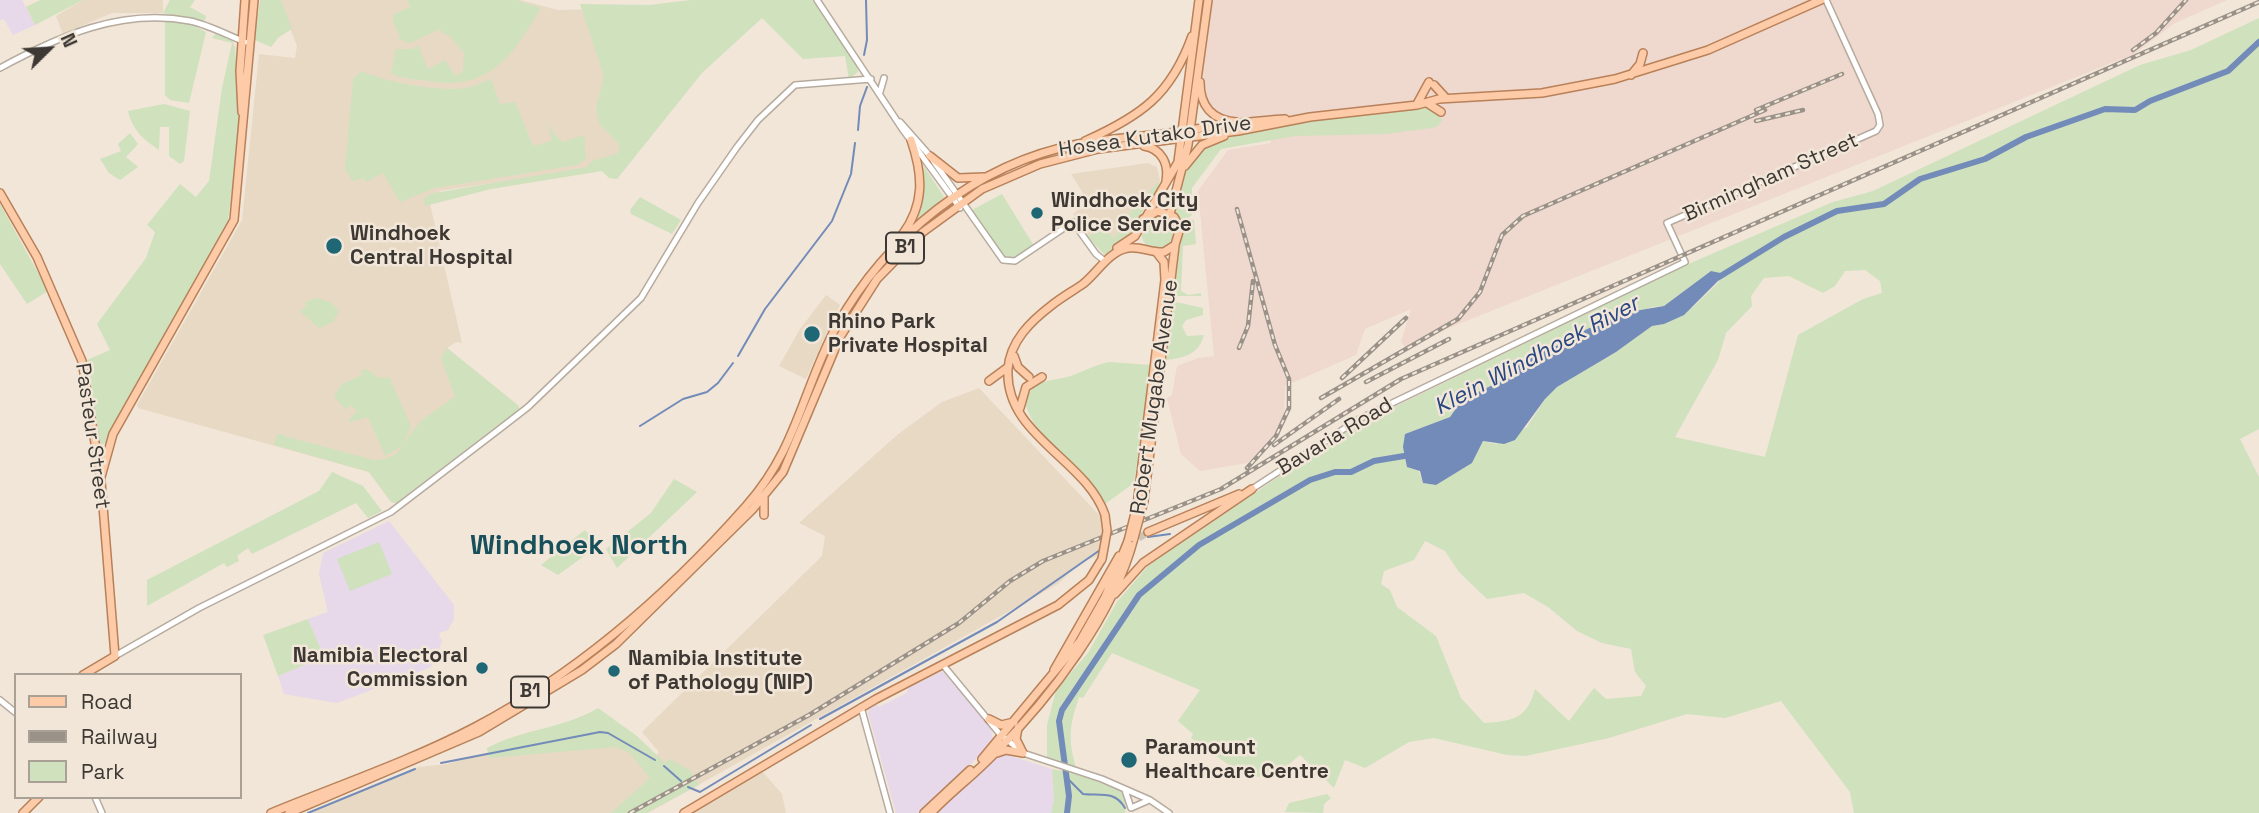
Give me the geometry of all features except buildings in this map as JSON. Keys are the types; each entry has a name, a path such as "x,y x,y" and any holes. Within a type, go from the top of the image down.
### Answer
{"main road":[{"path":"182,313 227,232 234,212 243,130 241,40 245,0"},
{"path":"100,459 234,220 254,0"},
{"name":"B1","path":"1187,134 1199,0"},
{"path":"1170,214 1182,173 1209,0"},
{"path":"1794,11 1803,0"},
{"name":"Hosea Kutako Drive","path":"1781,19 1794,11 1825,0"},
{"name":"Hosea Kutako Drive","path":"289,813 465,739 582,670 616,644 752,510 790,460 832,353 864,296 911,243 957,201 1040,164 1084,152 1244,123 1563,90 1630,75 1708,50 1825,0"},
{"name":"B1","path":"1078,144 1132,119 1162,92 1179,69 1197,17"},
{"path":"1630,75 1640,64 1643,53"},
{"path":"1200,60 1200,95 1206,108 1217,118 1244,123"},
{"path":"1416,105 1432,84 1448,100 1442,111 1430,102"},
{"name":"Hosea Kutako Drive","path":"271,813 476,726 584,660 617,634 736,517 770,478 795,431 835,330 849,304 887,255 919,224 1000,170 1078,144 1238,131 1310,117"},
{"path":"1182,173 1202,145 1238,131"},
{"path":"1104,263 1117,248 1131,241 1166,185 1178,162 1187,134"},
{"path":"887,255 915,215 921,194 920,170 911,140"},
{"path":"1136,144 1150,147 1162,156 1168,170 1166,185"},
{"path":"930,156 958,178 972,179 1000,170"},
{"name":"Pasteur Street","path":"0,193 37,257 81,356 100,459 115,656"},
{"path":"684,813 861,707 1063,602 1089,580 1102,559 1107,531 1105,515 1087,482 1024,419 1011,392 1009,366 1020,338 1042,313 1121,250 1146,248 1157,253 1175,245 1180,228 1170,214 1152,212 1143,219"},
{"path":"1138,230 1146,248"},
{"name":"Robert Mugabe Avenue","path":"1159,355 1175,245"},
{"name":"Robert Mugabe Avenue","path":"924,813 1017,724 1077,654 1108,599 1131,539 1140,503 1158,365 1166,274 1164,262 1157,253"},
{"path":"1020,338 1011,379 1024,419"},
{"path":"1014,356 1018,366 1029,377"},
{"path":"1009,366 989,381 1011,392"},
{"path":"1020,408 1026,387 1042,377"},
{"path":"1148,532 1252,489"},
{"path":"1108,599 1143,563 1252,489"},
{"path":"764,515 765,493"},
{"path":"1047,683 1122,560"},
{"name":"Robert Mugabe Avenue","path":"1017,724 1108,599"},
{"path":"86,673 115,656"},
{"path":"910,681 957,657"},
{"path":"989,719 1001,725 1017,724 1016,739 1023,753"},
{"name":"Robert Mugabe Avenue","path":"931,813 995,753 1004,739"},
{"path":"995,753 1006,750 1023,753"},
{"path":"25,813 39,799"}],"street":[{"path":"817,0 911,140 1000,258 1012,262 1073,222 1104,263"},
{"name":"Birmingham Street","path":"1685,262 1667,223 1876,131 1880,125 1878,114 1825,0"},
{"path":"0,68 65,38 120,18 189,21 250,44"},
{"path":"850,80 859,73 858,59"},
{"path":"879,91 884,78"},
{"path":"115,656 199,608 391,512 506,424 641,298 698,203 758,120 797,84 871,79"},
{"path":"859,80 879,91"},
{"path":"900,122 930,156 957,201"},
{"name":"Bavaria Road","path":"1252,489 1359,419 1685,262"},
{"path":"943,665 1004,739 1023,753 1150,800 1168,813"},
{"path":"0,700 14,711"},
{"path":"861,707 890,813"},
{"path":"1125,790 1130,811"},
{"path":"1130,811 1135,794"},
{"path":"1130,811 1140,802 1150,800"}],"shaded area":[{"path":"0,0 22,0 35,25 13,35 4,19 0,20"},
{"path":"83,0 163,0 163,13 112,13 63,34 56,16"},
{"name":"Windhoek Central Hospital","path":"279,0 520,0 558,10 618,9 625,151 600,167 439,191 441,200 430,204 462,343 456,342 447,348 519,406 519,409 396,503 391,502 369,472 138,408 137,405 242,220 259,54 295,58 297,46"},
{"path":"1210,0 2227,0 2175,23 2134,54 1446,329 1406,349 1401,342 1411,309 1365,329 1356,355 1285,386 1284,415 1275,433 1254,457 1247,463 1200,471 1181,454 1167,398 1172,395 1177,366 1198,358 1214,356 1198,191 1228,150 1271,143 1269,116 1231,118 1214,110 1208,103 1200,60"},
{"path":"1148,163 1157,167 1160,180 1128,216 1114,240 1104,225 1087,237 1073,214 1088,201 1071,174"},
{"name":"Rhino Park Private Hospital","path":"826,295 840,305 806,379 779,366 800,329"},
{"path":"979,388 1101,517 1103,532 1098,556 1081,562 1058,584 648,813 307,813 418,767 447,764 520,743 605,733 654,758 659,752 642,732 822,556 825,536 799,523 897,435 942,402"},
{"path":"389,521 454,605 454,619 448,630 439,633 442,642 431,667 337,703 284,694 278,676 324,657 308,619 328,612 319,574 323,553"},
{"path":"942,671 989,724 994,742 918,813 896,813 868,713 870,708 877,704 879,707 907,693 908,688"},
{"path":"1004,754 1052,769 1054,800 1051,813 936,813 998,756"},
{"path":"761,770 782,794 786,813 691,813"}],"green space":[{"path":"40,0 83,0 35,25 26,7"},
{"path":"170,0 195,0 190,7 206,16 205,20 201,22 163,13"},
{"path":"260,0 281,0 292,29 279,37 271,47 255,40"},
{"path":"407,0 516,0 541,8 520,41 497,66 467,81 449,83 391,73 396,49 413,49 418,45 428,69 445,60 456,76 463,71 464,53 449,35 442,33 440,29 410,43 398,39 400,37 393,22 394,14 410,7"},
{"path":"691,0 812,0 857,64 858,72 849,79 845,56 803,59 762,18 702,73 617,179 609,178 602,171 491,189 425,206 424,197 434,193 587,167 592,161 619,153 619,144 599,124 596,109 604,76 580,4 649,5"},
{"path":"2259,18 2259,429 2240,439 2259,477 2259,813 1854,813 1850,792 1781,701 1725,718 1687,714 1609,738 1526,756 1507,755 1434,738 1409,742 1365,768 1345,760 1334,788 1300,755 1288,765 1258,777 1233,768 1191,738 1193,734 1178,721 1200,690 1112,653 1083,698 1079,697 1071,732 1076,768 1047,759 1047,725 1056,690 1088,653 1117,602 1148,566 1347,430 1686,265 1833,202 1873,191 2140,65 2191,50","holes":["1865,270 1880,281 1882,293 1863,299 1798,335 1765,457 1675,437 1718,360 1726,333 1752,306 1751,296 1764,278 1789,276 1823,293 1835,286 1845,271","1711,271 1719,282 1693,307 1664,324 1652,326 1616,352 1557,387 1545,399 1527,427 1496,444 1483,441 1472,463 1436,485 1423,483 1405,434 1450,417 1462,400 1509,377 1517,364 1528,357 1557,345 1564,345 1583,331 1653,307 1664,306","1425,541 1445,551 1459,572 1487,599 1524,593 1548,607 1577,631 1602,643 1631,649 1635,672 1646,686 1641,696 1606,699 1594,688 1569,721 1535,689 1528,707 1523,712 1511,719 1484,723 1461,698 1436,636 1397,607 1390,590 1381,584 1384,571 1414,560"]},
{"path":"165,21 193,25 206,32 189,103 170,100 165,95"},
{"path":"216,33 232,40 235,47 240,129 228,220 106,443 100,445 87,360 110,350 97,324 146,258 155,232 147,225 180,184 196,197 209,181 222,88 232,43 212,38"},
{"path":"361,71 398,82 441,89 468,87 491,79 500,104 516,104 533,146 552,141 548,123 554,134 563,142 584,135 586,159 577,165 435,188 400,202 383,173 366,182 364,178 353,181 345,169 353,79"},
{"path":"164,104 190,111 184,161 180,164 169,156 169,127 160,127 159,150 139,134 128,111"},
{"path":"1432,107 1442,120 1438,126 1432,128 1385,134 1295,136 1221,149 1192,188 1192,215 1187,219 1194,220 1196,244 1183,246 1181,291 1188,295 1201,293 1201,296 1177,296 1174,274 1182,231 1174,210 1186,168 1203,147 1221,139 1329,117"},
{"path":"130,133 138,144 126,157 138,167 120,180 109,173 100,159 121,151 118,144"},
{"path":"923,165 944,197 917,221 924,195"},
{"path":"1160,180 1156,194 1138,218 1132,236 1105,255 1087,237 1104,225 1114,239 1131,211"},
{"path":"1002,194 1034,246 1015,259 1004,258 972,210"},
{"path":"640,197 681,220 672,234 631,214 630,210"},
{"path":"0,204 48,291 27,304 0,264"},
{"path":"1159,214 1172,219 1177,232 1172,245 1159,250 1146,245 1141,232 1146,219"},
{"path":"317,298 330,302 339,311 333,322 319,328 300,311 306,306 305,302"},
{"path":"1176,302 1203,308 1203,315 1186,320 1182,326 1187,336 1204,335 1195,351 1166,360 1172,305"},
{"path":"447,348 519,406 519,409 396,503 391,502 369,472 274,445 277,434 374,460 391,457 400,450 419,423 455,396 441,359"},
{"path":"1109,362 1151,365 1134,483 1105,504 1097,490 1038,429 1025,402 1028,394 1037,385"},
{"path":"366,369 379,378 389,377 411,426 403,445 385,456 368,417 350,422 348,420 357,411 351,405 346,410 334,396 342,384 362,375 361,371"},
{"path":"332,472 363,486 382,511 368,518 356,503 252,554 248,548 237,556 239,561 227,567 224,563 147,606 147,580 319,491"},
{"path":"674,479 697,492 617,568 606,549 651,513"},
{"path":"585,530 598,546 558,575 541,565"},
{"path":"379,542 392,574 350,591 337,559"},
{"path":"308,619 324,657 278,676 263,635"},
{"path":"598,708 637,736 665,763 670,759 691,771 699,785 646,813 611,813 650,778 630,753 616,747 489,758 487,748 500,742 571,720"},
{"path":"1052,769 1091,778 1119,789 1126,795 1125,813 1051,813 1054,800"},
{"path":"1327,794 1331,798 1324,804 1323,813 1285,812 1289,803"}],"water":[{"path":"1711,271 1725,274 1684,315 1652,326 1616,352 1557,387 1515,440 1504,444 1483,441 1472,463 1436,485 1423,483 1420,471 1407,467 1403,447 1405,434 1450,417 1462,400 1509,377 1516,364 1528,357 1552,346 1564,345 1583,331 1623,313 1664,306"}],"waterway":[{"path":"864,55 867,40 866,0"},
{"name":"Klein Windhoek River","path":"1719,277 1784,237 1837,211 1884,204 1920,179 1985,159 2026,137 2105,109 2135,110 2150,101 2228,71 2259,42"},
{"path":"858,130 860,106 867,87"},
{"path":"738,356 765,309 832,221 851,174 855,143"},
{"path":"640,426 683,399 707,392 718,383 733,363"},
{"name":"Klein Windhoek River","path":"1067,813 1069,796 1059,721 1062,710 1139,595 1199,545 1310,480 1335,472 1351,472 1374,461 1410,455"},
{"path":"1148,537 1170,534"},
{"path":"820,719 997,622 1100,550"},
{"path":"688,787 700,792 811,725"},
{"path":"441,763 600,732 608,733 655,760"},
{"path":"664,766 681,781"},
{"path":"308,813 415,769"},
{"path":"1067,778 1083,794 1112,796 1125,808"}],"tunnel":[{"path":"1130,544 1148,532"}],"railway":[{"path":"2133,50 2156,33 2186,0"},
{"path":"630,813 809,715 959,623 1010,581 1043,561 1221,489 1401,379 2259,2"},
{"path":"1756,110 1842,74"},
{"path":"1321,398 1458,319 1480,292 1502,235 1523,216 1765,110"},
{"path":"1756,121 1803,110"},
{"path":"1237,209 1275,345 1289,379 1289,408 1276,436 1247,468"},
{"path":"1239,348 1248,326 1253,281"},
{"path":"1342,378 1406,318"},
{"path":"1366,382 1449,339"},
{"path":"1274,445 1339,399"}],"place":[{"name":"Windhoek City Police Service","path":"1037,213"},
{"name":"Windhoek Central Hospital","path":"334,246"},
{"name":"Rhino Park Private Hospital","path":"812,334"},
{"name":"Namibia Electoral Commission","path":"482,668"},
{"name":"Namibia Institute of Pathology (NIP)","path":"614,671"},
{"name":"Paramount Healthcare Centre","path":"1129,760"}],"district":[{"name":"Windhoek North","path":"579,546"}]}
